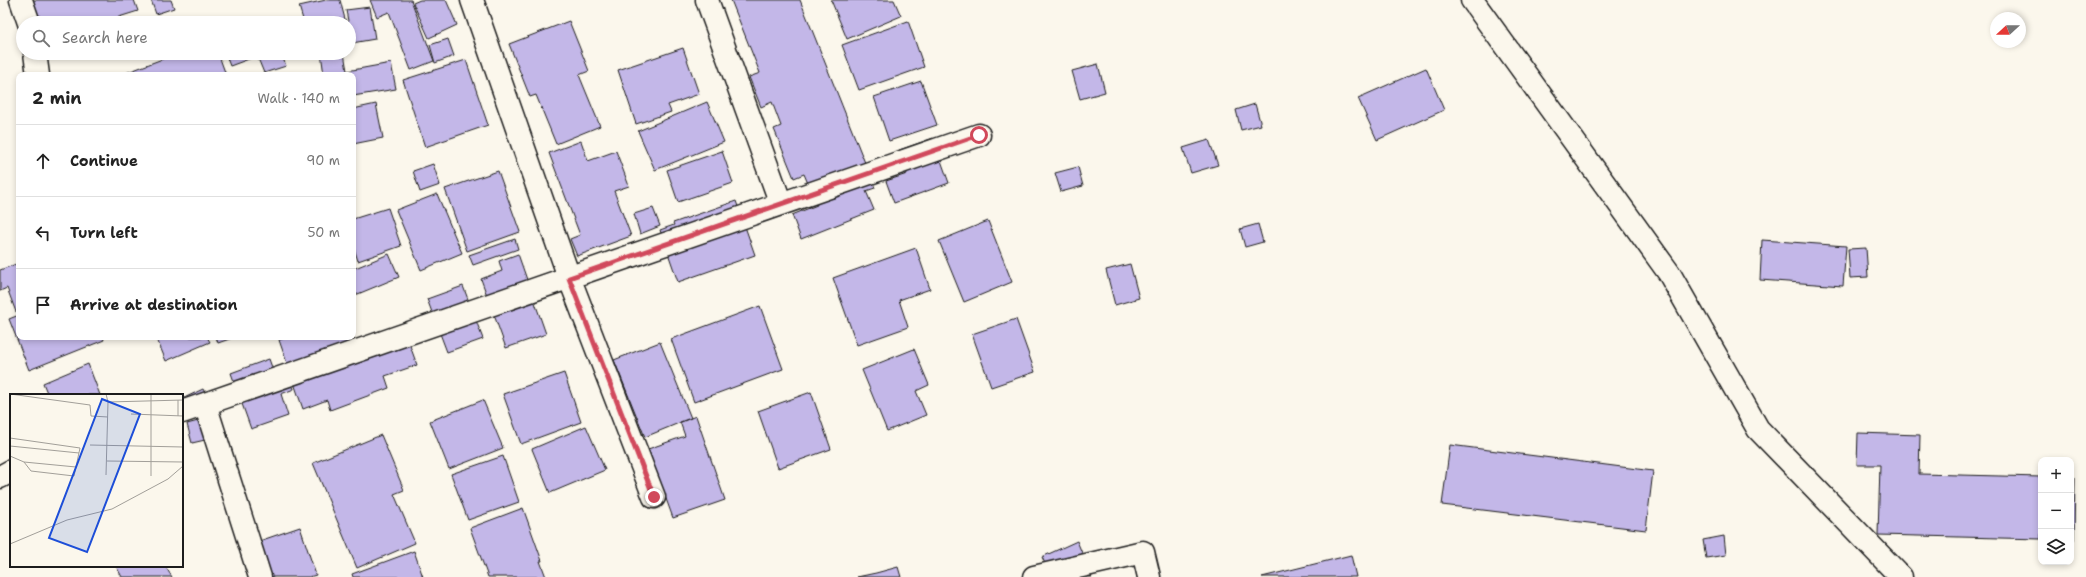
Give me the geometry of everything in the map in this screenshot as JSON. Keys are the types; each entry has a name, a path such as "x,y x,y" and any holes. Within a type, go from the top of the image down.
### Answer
{"street":[{"path":"21,0 27,16"},
{"path":"472,0 569,278 654,497"},
{"path":"706,0 781,204"},
{"path":"1472,0 1669,273 1758,429 1901,577"},
{"path":"36,60 38,72"},
{"path":"183,412 979,135"},
{"path":"204,404 260,577"},
{"path":"1034,577 1143,552 1149,577"}],"building":[{"path":"33,0 134,0 138,11 122,16 38,16"},
{"path":"151,0 171,0 174,8 156,14"},
{"path":"326,0 340,0 344,16 302,16 299,6"},
{"path":"370,0 411,0 434,61 411,70 389,12 377,17"},
{"path":"420,0 446,0 457,25 429,38 413,3"},
{"path":"731,0 800,0 875,188 866,191 874,210 801,239 792,215 817,205 804,174 794,178 774,129 781,126 772,102 761,107 749,77 760,73"},
{"path":"831,0 894,0 901,16 847,39"},
{"path":"370,7 375,39 356,42 356,16 347,16 346,10"},
{"path":"569,21 589,71 579,75 600,126 556,144 536,95 530,97 509,44"},
{"path":"908,21 924,67 859,90 842,45"},
{"path":"448,39 454,56 435,63 430,45"},
{"path":"683,48 699,94 668,105 671,112 636,124 618,70"},
{"path":"160,60 221,60 225,72 128,72"},
{"path":"228,60 246,60 230,66"},
{"path":"259,60 284,60 286,66 264,72"},
{"path":"322,60 345,60 347,71 391,63 396,89 356,96 356,72 324,72"},
{"path":"466,60 488,125 425,147 403,80"},
{"path":"1098,64 1105,92 1080,99 1072,71"},
{"path":"1426,68 1444,110 1377,140 1358,98"},
{"path":"921,81 937,125 889,141 874,97"},
{"path":"707,102 724,142 655,170 638,131"},
{"path":"376,104 383,138 356,143 356,108"},
{"path":"1255,104 1261,125 1241,130 1236,110"},
{"path":"933,138 949,183 894,203 886,181 907,174 899,150"},
{"path":"1209,140 1218,165 1191,173 1183,148"},
{"path":"581,141 588,161 616,151 629,186 614,191 631,236 577,256 570,239 580,235 549,153"},
{"path":"722,151 733,183 678,202 667,170"},
{"path":"433,164 440,185 420,192 413,171"},
{"path":"1078,167 1083,186 1061,192 1055,173"},
{"path":"498,171 520,232 467,251 445,189"},
{"path":"437,194 462,253 421,270 396,210"},
{"path":"736,201 755,255 678,282 660,230 674,225 673,223"},
{"path":"388,208 401,246 358,261 356,255 356,218"},
{"path":"653,208 660,226 640,234 634,214"},
{"path":"988,221 1012,282 964,302 939,241"},
{"path":"1258,224 1263,242 1245,247 1240,229"},
{"path":"515,239 518,249 473,265 469,255"},
{"path":"1762,240 1846,246 1843,286 1760,280"},
{"path":"916,248 930,289 899,300 908,327 857,345 833,278"},
{"path":"1866,248 1868,277 1850,278 1848,249"},
{"path":"389,254 399,277 356,295 356,268"},
{"path":"518,254 546,334 506,348 481,279 502,271 499,261"},
{"path":"16,264 16,312 7,288 0,291 0,270"},
{"path":"1130,264 1139,298 1115,305 1106,270"},
{"path":"463,286 483,339 447,352 427,299"},
{"path":"760,306 783,369 694,402 671,339"},
{"path":"16,316 16,337 9,319"},
{"path":"1016,319 1035,372 991,387 972,334"},
{"path":"404,329 417,365 385,376 389,388 330,410 327,400 303,409 279,340 349,340 352,348"},
{"path":"17,340 104,340 29,370"},
{"path":"157,340 209,340 210,342 166,361"},
{"path":"217,340 226,340 218,343"},
{"path":"660,342 691,418 645,437 614,360"},
{"path":"914,349 929,385 916,391 926,415 887,431 862,370"},
{"path":"269,359 275,376 287,372 294,389 281,394 288,416 251,429 231,373"},
{"path":"88,364 100,394 48,394 43,383"},
{"path":"564,373 581,422 521,444 503,394"},
{"path":"203,389 209,400 183,409 183,399"},
{"path":"811,392 831,449 778,468 758,411"},
{"path":"483,400 503,448 449,469 430,421"},
{"path":"696,416 725,500 673,518 648,449 685,436 680,422"},
{"path":"213,417 218,437 192,443 187,424"},
{"path":"586,426 605,470 550,493 532,449"},
{"path":"1858,433 1920,435 1919,474 2038,477 2038,539 1878,535 1880,465 1857,465"},
{"path":"381,435 404,490 394,494 415,543 357,568 313,463"},
{"path":"1450,445 1653,471 1646,530 1442,505"},
{"path":"503,456 519,502 468,520 451,474"},
{"path":"2074,478 2075,478 2074,540"},
{"path":"523,508 542,561 540,561 546,577 488,577 470,528"},
{"path":"300,527 316,575 309,577 252,577 242,547"},
{"path":"1724,536 1726,555 1706,558 1703,540"},
{"path":"1077,541 1092,577 1051,577 1042,557"},
{"path":"414,551 423,577 353,577 352,574"},
{"path":"1351,555 1356,577 1262,577"},
{"path":"117,567 166,567 172,577 122,577"},
{"path":"898,567 901,577 857,577 876,573"}],"route":[{"path":"654,497 569,278 979,135"}]}
